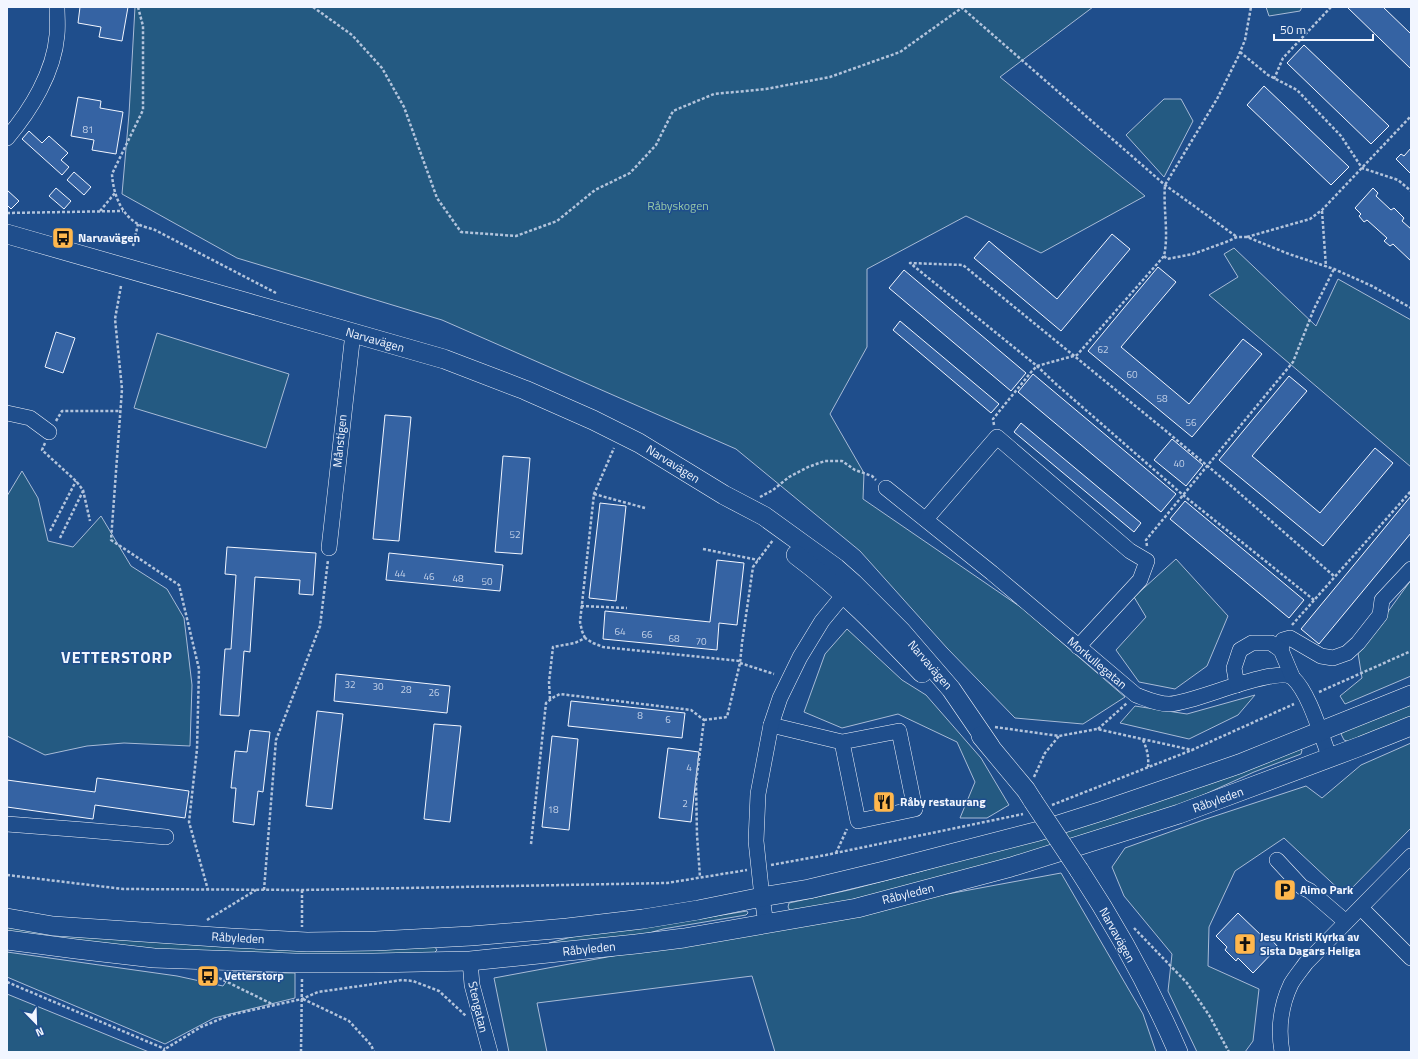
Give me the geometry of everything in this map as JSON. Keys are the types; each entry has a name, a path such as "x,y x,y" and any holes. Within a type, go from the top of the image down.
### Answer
{"main road":[{"name":"Narvavägen","path":"7,234 444,359 532,393 593,420 639,443 724,496 764,516 836,568 848,589 890,640 990,746 1026,790 1079,870 1122,941 1165,1023 1178,1052"},
{"name":"Narvavägen","path":"724,496 774,539 812,567 848,589"},
{"name":"Råbyleden","path":"7,918 53,926 307,942 376,941 471,936 567,928 643,919 809,889 1039,831 1239,764 1411,695"},
{"name":"Råbyleden","path":"7,940 76,950 161,958 295,963 373,963 470,961 684,938 857,908 1011,867 1179,814 1411,726"},
{"path":"470,961 471,936"}],"street":[{"path":"7,138 31,106 49,73 57,36 57,7"},
{"name":"Månstigen","path":"329,548 352,333"},
{"path":"7,413 30,418 49,432"},
{"path":"926,519 997,437 1130,551 1147,561 1140,580 1078,647"},
{"name":"Morkullegatan","path":"886,488 992,573 1136,695 1151,701 1169,704 1267,676 1280,674 1292,676"},
{"path":"1282,645 1290,638 1321,656 1333,658 1347,653 1369,630 1380,615 1382,600 1411,569"},
{"path":"766,924 756,840 758,794 771,725 780,698 800,657 822,621 848,589"},
{"path":"1237,685 1234,668 1240,650 1252,643 1282,645"},
{"path":"1282,645 1292,676 1307,698 1330,758"},
{"path":"771,725 842,742 899,731 915,809 858,821 842,742"},
{"path":"7,824 166,837"},
{"path":"1282,1052 1279,1029 1283,1005 1292,983 1306,963 1411,856"},
{"path":"1277,860 1302,887 1310,891 1346,922"},
{"path":"1361,908 1411,958"},
{"name":"Stengatan","path":"470,961 472,986 490,1052"}],"path":[{"path":"138,7 143,26 143,110 112,174 115,193 124,211 138,224 154,230 278,294"},
{"path":"313,7 352,35 382,68 404,107 437,198 461,232 516,236 557,220 596,190 630,173 656,145 673,111 714,94 766,89 830,77 900,52 962,7 1165,186 1237,237"},
{"path":"997,437 993,419 1038,366 1077,355 1164,256 1166,246 1164,200 1165,186 1217,99 1240,52 1246,36 1250,7"},
{"path":"1274,79 1283,58 1331,7"},
{"path":"1240,52 1268,75 1297,90 1341,136 1362,168 1398,180 1411,191"},
{"path":"1164,256 1167,259 1193,254 1237,237 1247,237 1310,219 1322,210 1411,116"},
{"path":"100,211 115,193"},
{"path":"1322,210 1326,267"},
{"path":"7,213 124,211"},
{"path":"132,246 138,224"},
{"path":"1247,237 1289,254 1334,269 1372,286 1411,308"},
{"path":"1314,600 1183,495 1056,384 1038,366 910,263 963,265 1207,465 1335,577"},
{"path":"1147,561 1146,540 1294,362 1314,309 1334,269"},
{"path":"121,286 115,319 122,389 111,540 179,585 199,669 197,749 189,822 208,890"},
{"path":"90,521 83,490 76,481 61,469 42,450 49,432 62,411 120,411"},
{"path":"621,435 614,447 594,494 581,606 580,622 585,638 603,647 740,662 774,674"},
{"path":"756,498 773,490 789,477 808,467 825,461 842,461 855,470 872,476 886,488"},
{"path":"50,531 76,481"},
{"path":"60,538 83,490"},
{"path":"1282,645 1290,627 1411,491"},
{"path":"594,494 644,508"},
{"path":"531,844 546,703 560,694 691,710 704,720 727,717 740,662 753,567 774,539"},
{"path":"264,890 276,740 320,626 329,548"},
{"path":"703,549 758,560"},
{"path":"581,606 627,608"},
{"path":"550,700 548,682 553,647 585,638"},
{"path":"993,726 1059,736 1098,729 1192,750 1411,651"},
{"path":"1098,729 1136,695"},
{"path":"700,877 697,835 696,782 704,720"},
{"path":"1034,777 1045,753 1059,736"},
{"path":"1142,739 1148,750 1148,768"},
{"path":"836,853 856,811"},
{"path":"7,875 123,889 302,890 302,930"},
{"path":"204,922 257,890"},
{"path":"1132,925 1187,983 1209,1015 1229,1052"},
{"path":"301,1052 302,975"},
{"path":"219,978 274,1005"},
{"path":"163,1052 165,1049 201,1027 230,1015 302,999 318,992 402,980 439,991 469,1019 480,1016"},
{"path":"7,982 165,1049"},
{"path":"302,999 349,1021 371,1045 374,1052"}],"green space":[{"name":"Råbyskogen","path":"135,7 1093,7 1000,77 1145,196 1041,253 966,216 867,269 867,347 830,414 864,473 863,499 1022,608 1125,697 1083,724 1015,718 947,648 860,551 736,449 442,320 237,258 122,194 129,114"},
{"path":"1266,7 1302,7 1300,11 1269,16"},
{"path":"1164,99 1181,99 1193,121 1164,177 1126,135"},
{"path":"1234,248 1316,326 1338,279 1411,320 1411,467 1209,295 1238,277 1224,254"},
{"path":"157,333 289,374 266,448 134,408"},
{"path":"22,471 38,498 48,541 73,547 101,516 131,566 167,589 184,618 192,685 190,746 124,743 87,746 45,755 7,736 7,496"},
{"path":"1176,559 1228,616 1207,666 1175,689 1139,682 1116,650 1146,617 1134,597"},
{"path":"1411,580 1411,676 1345,704 1340,696 1362,678 1358,653"},
{"path":"847,629 902,680 926,695 981,758 1009,805 987,818 960,818 975,782 957,742 898,714 842,728 804,712 825,654"},
{"path":"1255,695 1238,715 1189,739 1120,723 1135,706 1187,714"},
{"path":"1411,704 1411,718 1350,742 1344,740 1341,734 1346,730"},
{"path":"1411,743 1411,828 1345,895 1284,838 1235,871 1209,927 1208,966 1259,989 1253,1041 1245,1052 1197,1052 1168,991 1172,954 1124,896 1112,867 1125,848 1306,786 1322,798 1361,765"},
{"path":"1299,747 1302,750 1301,754 1254,772 1190,801 1051,848 914,885 842,902 790,911 788,907 789,903 849,890 922,871 1040,837"},
{"path":"1061,873 1143,1014 1156,1052 775,1052 752,976 537,1003 547,1052 509,1052 494,978"},
{"path":"747,911 748,913 746,915 663,929 635,937 547,946 549,943 579,935"},
{"path":"7,926 435,947 437,950 434,953 366,956 160,950 7,933"},
{"path":"7,952 177,976 223,986 233,972 295,973 295,998 214,1018 165,1044 7,977"},
{"path":"7,994 149,1052 7,1052"}],"building":[{"path":"80,7 128,7 122,41 99,37 101,27 78,23"},
{"path":"1347,7 1383,7 1411,34 1411,69"},
{"path":"1304,45 1389,126 1371,144 1287,63"},
{"path":"1264,86 1349,167 1331,185 1247,105"},
{"path":"78,97 101,101 100,108 123,112 116,154 92,150 94,140 71,136"},
{"path":"29,131 42,143 49,136 68,153 61,160 69,167 62,175 22,139"},
{"path":"1411,148 1411,174 1396,159 1401,154 1404,156"},
{"path":"74,172 91,187 84,195 67,180"},
{"path":"56,188 71,201 64,209 49,196"},
{"path":"1373,188 1378,193 1376,196 1391,210 1394,208 1404,218 1402,221 1411,229 1411,261 1393,244 1390,246 1384,241 1387,238 1367,220 1364,222 1359,216 1361,214 1355,208"},
{"path":"7,190 19,201 11,209 7,205"},
{"path":"1112,234 1130,249 1061,331 974,258 989,241 1057,299"},
{"path":"1158,267 1176,282 1121,347 1189,404 1243,339 1262,354 1192,437 1088,351"},
{"path":"904,270 1026,373 1011,391 889,288"},
{"path":"900,321 999,404 991,413 893,330"},
{"path":"56,332 75,338 63,373 45,367"},
{"path":"1033,374 1176,494 1161,512 1018,392"},
{"path":"1289,376 1307,391 1252,456 1320,513 1375,448 1393,463 1323,546 1219,460"},
{"path":"385,415 411,417 399,541 373,539"},
{"path":"1021,423 1141,523 1134,532 1014,432"},
{"path":"1172,439 1203,465 1186,486 1154,460"},
{"path":"503,456 530,458 522,554 495,552"},
{"path":"1411,496 1411,533 1319,644 1301,629"},
{"path":"1185,501 1304,600 1289,618 1170,519"},
{"path":"600,503 626,506 616,601 589,598"},
{"path":"227,547 316,553 313,595 299,594 300,580 255,577 250,652 244,651 239,716 220,715 225,649 231,649 236,575 225,574"},
{"path":"389,553 503,565 500,591 386,580"},
{"path":"717,560 744,563 737,625 719,623 717,650 603,639 605,611 710,622"},
{"path":"336,674 450,686 447,713 334,701"},
{"path":"571,701 685,713 682,738 568,726"},
{"path":"317,711 343,714 332,809 306,806"},
{"path":"434,724 461,726 450,822 424,819"},
{"path":"250,730 270,732 263,792 258,791 254,825 233,822 236,788 231,788 235,751 247,752"},
{"path":"552,736 578,739 569,830 542,827"},
{"path":"668,748 699,752 691,822 659,818"},
{"path":"97,778 189,791 185,818 95,805 93,819 7,807 7,780 95,792"},
{"path":"1238,913 1264,938 1267,935 1278,947 1253,973 1238,958 1236,961 1225,950 1227,947 1216,936"}],"place":[{"name":"Narvavägen","path":"63,238"},
{"name":"Råby restaurang","path":"884,802"},
{"name":"Aimo Park","path":"1285,890"},
{"name":"Jesu Kristi Kyrka av Sista Dagars Heliga","path":"1245,944"},
{"name":"Vetterstorp","path":"208,976"}],"district":[{"name":"VETTERSTORP","path":"117,657"}]}
